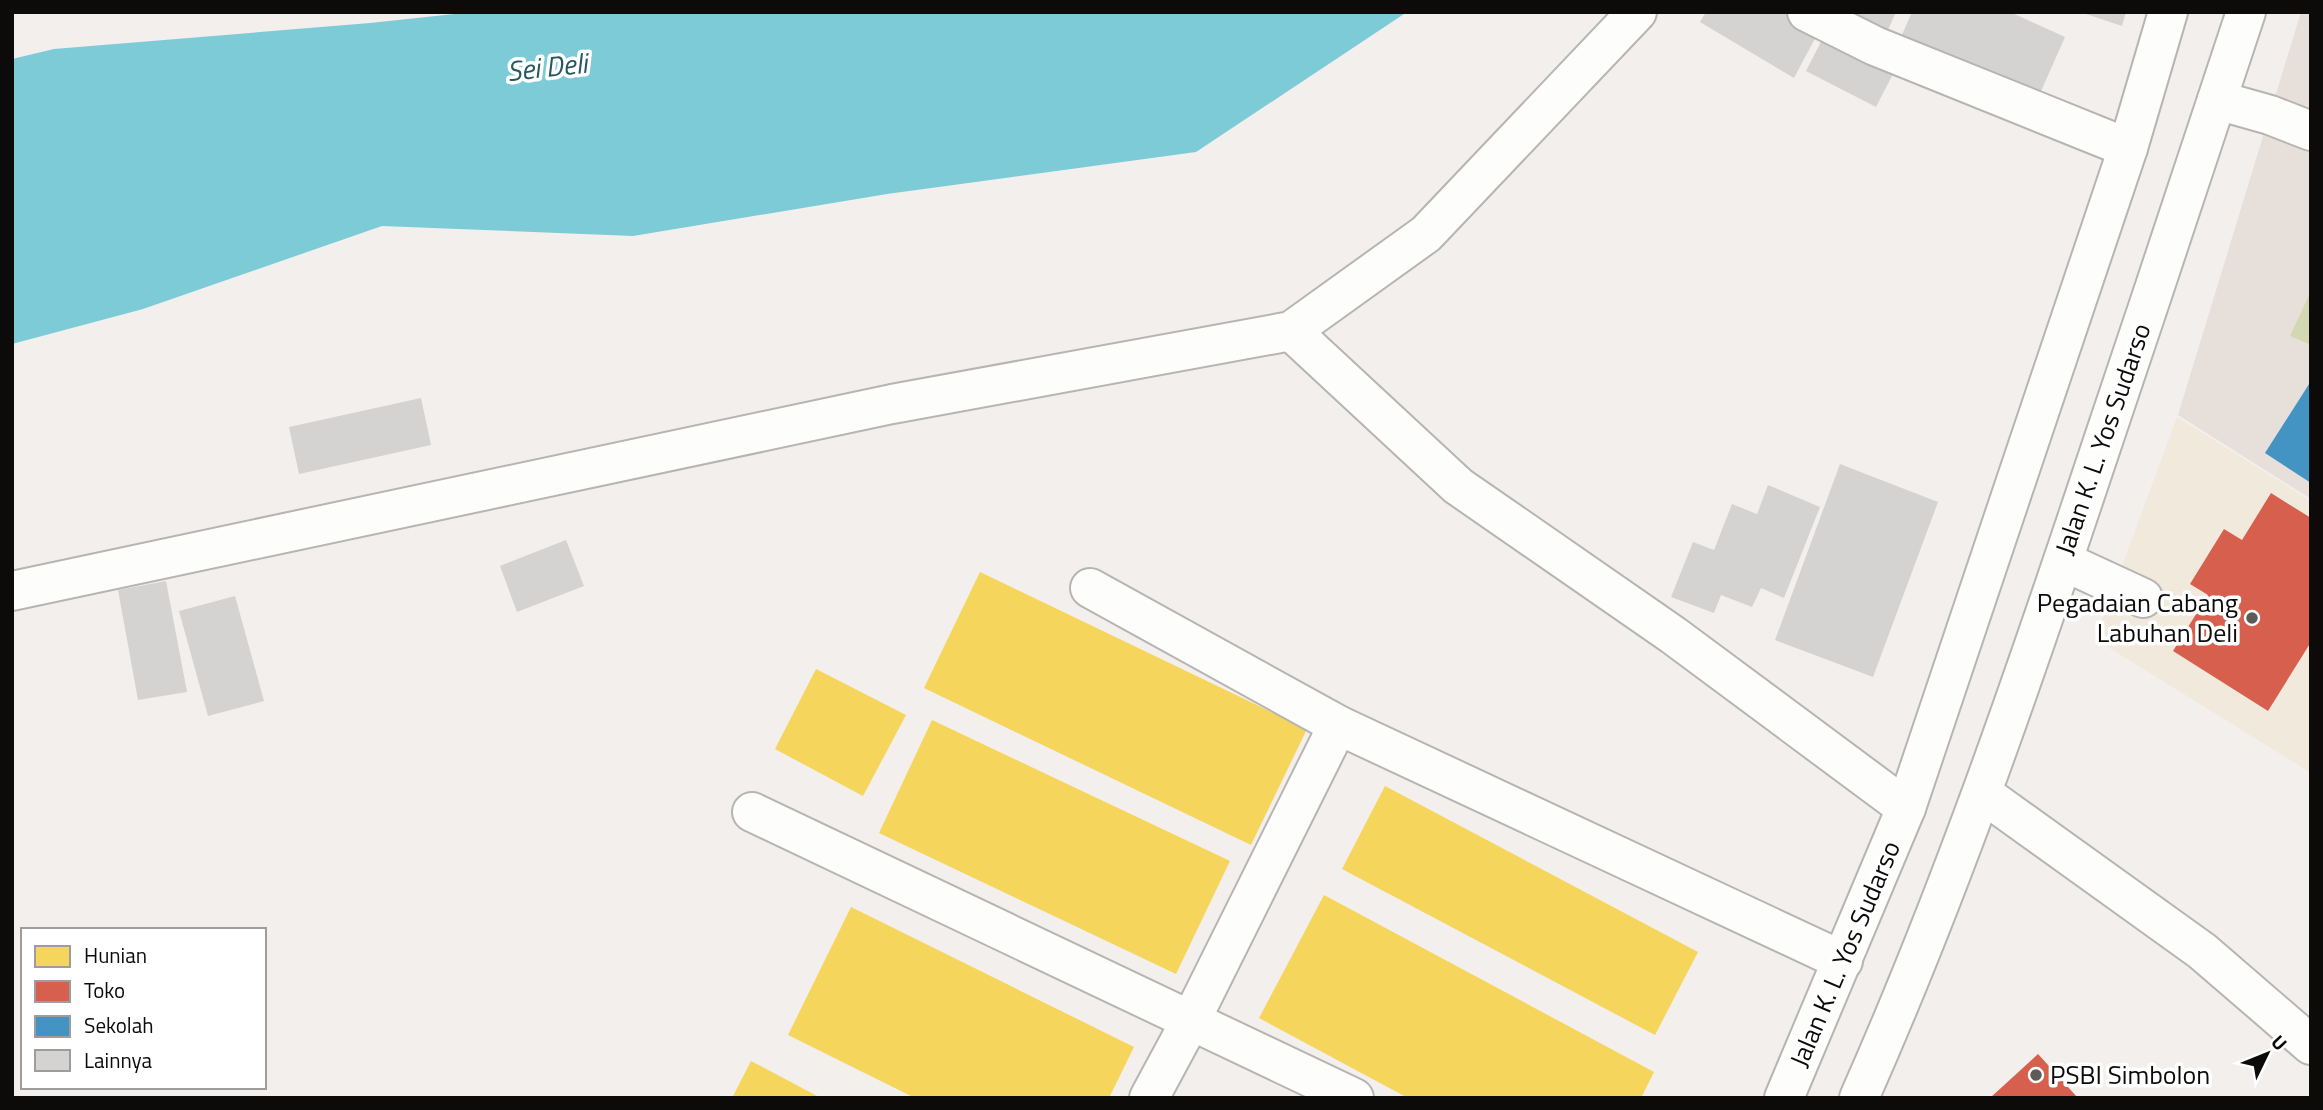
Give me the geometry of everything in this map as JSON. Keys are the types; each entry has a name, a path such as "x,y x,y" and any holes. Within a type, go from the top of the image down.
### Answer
{"main road":[{"path":"12,592 892,404 1291,331 1426,233 1637,12"},
{"path":"1807,12 1875,46 2128,148"},
{"name":"Jalan K. L. Yos Sudarso","path":"1784,1098 1906,808 2128,148 2168,12"},
{"name":"Jalan K. L. Yos Sudarso","path":"1859,1098 1901,1003 1982,793 2063,561 2246,12"},
{"path":"2217,100 2270,115 2311,131"},
{"path":"1291,331 1458,486 1673,635 1906,808"},
{"path":"2063,561 2143,598"},
{"path":"1090,588 1338,725 1843,961"},
{"path":"1149,1098 1191,1020 1338,725"},
{"path":"1982,793 2202,951 2311,1045"},
{"path":"752,812 1354,1098"}],"shaded area":[{"path":"2301,12 2311,12 2311,499 2178,415"},
{"path":"2177,417 2311,501 2311,773 2095,639"}],"green space":[{"path":"2311,291 2311,345 2290,336"}],"water":[{"name":"Sei Deli","path":"473,12 1407,12 1196,152 887,194 633,236 382,226 143,309 12,344 12,59 54,49"}],"building: Hunian":[{"path":"980,572 1307,729 1251,845 924,688"},
{"path":"816,669 906,715 863,796 775,749"},
{"path":"932,720 1230,861 1176,974 879,833"},
{"path":"1385,786 1698,952 1655,1035 1342,869"},
{"path":"1324,895 1654,1072 1641,1098 1408,1098 1259,1018"},
{"path":"851,907 1134,1047 1109,1098 915,1098 788,1035"},
{"path":"751,1061 821,1098 732,1098"}],"building: Toko":[{"name":"Pegadaian Cabang Labuhan Deli","path":"2271,493 2311,518 2311,642 2268,711 2173,651 2208,595 2190,584 2224,529 2242,540"},
{"name":"PSBI Simbolon","path":"2038,1054 2078,1098 1990,1098"}],"building: Sekolah":[{"path":"2311,381 2311,483 2265,453"}],"building: Lainnya":[{"path":"1706,12 1783,12 1819,31 1794,78 1700,22"},
{"path":"1817,12 1896,12 1882,43"},
{"path":"1912,12 2010,12 2065,37 2034,107 1897,46"},
{"path":"2080,12 2126,12 2122,26"},
{"path":"1826,32 1896,68 1876,107 1806,71"},
{"path":"421,398 431,445 299,474 289,427"},
{"path":"1840,464 1938,502 1873,677 1775,640"},
{"path":"1768,485 1820,507 1784,598 1761,588 1752,607 1721,595 1714,613 1671,597 1693,542 1714,550 1732,504 1757,514"},
{"path":"566,540 584,586 517,612 500,566"},
{"path":"166,581 187,692 138,700 118,590"},
{"path":"235,596 264,701 208,716 179,611"}],"place":[{"name":"Pegadaian Cabang Labuhan Deli","path":"2252,618"},
{"name":"PSBI Simbolon","path":"2036,1075"}]}
